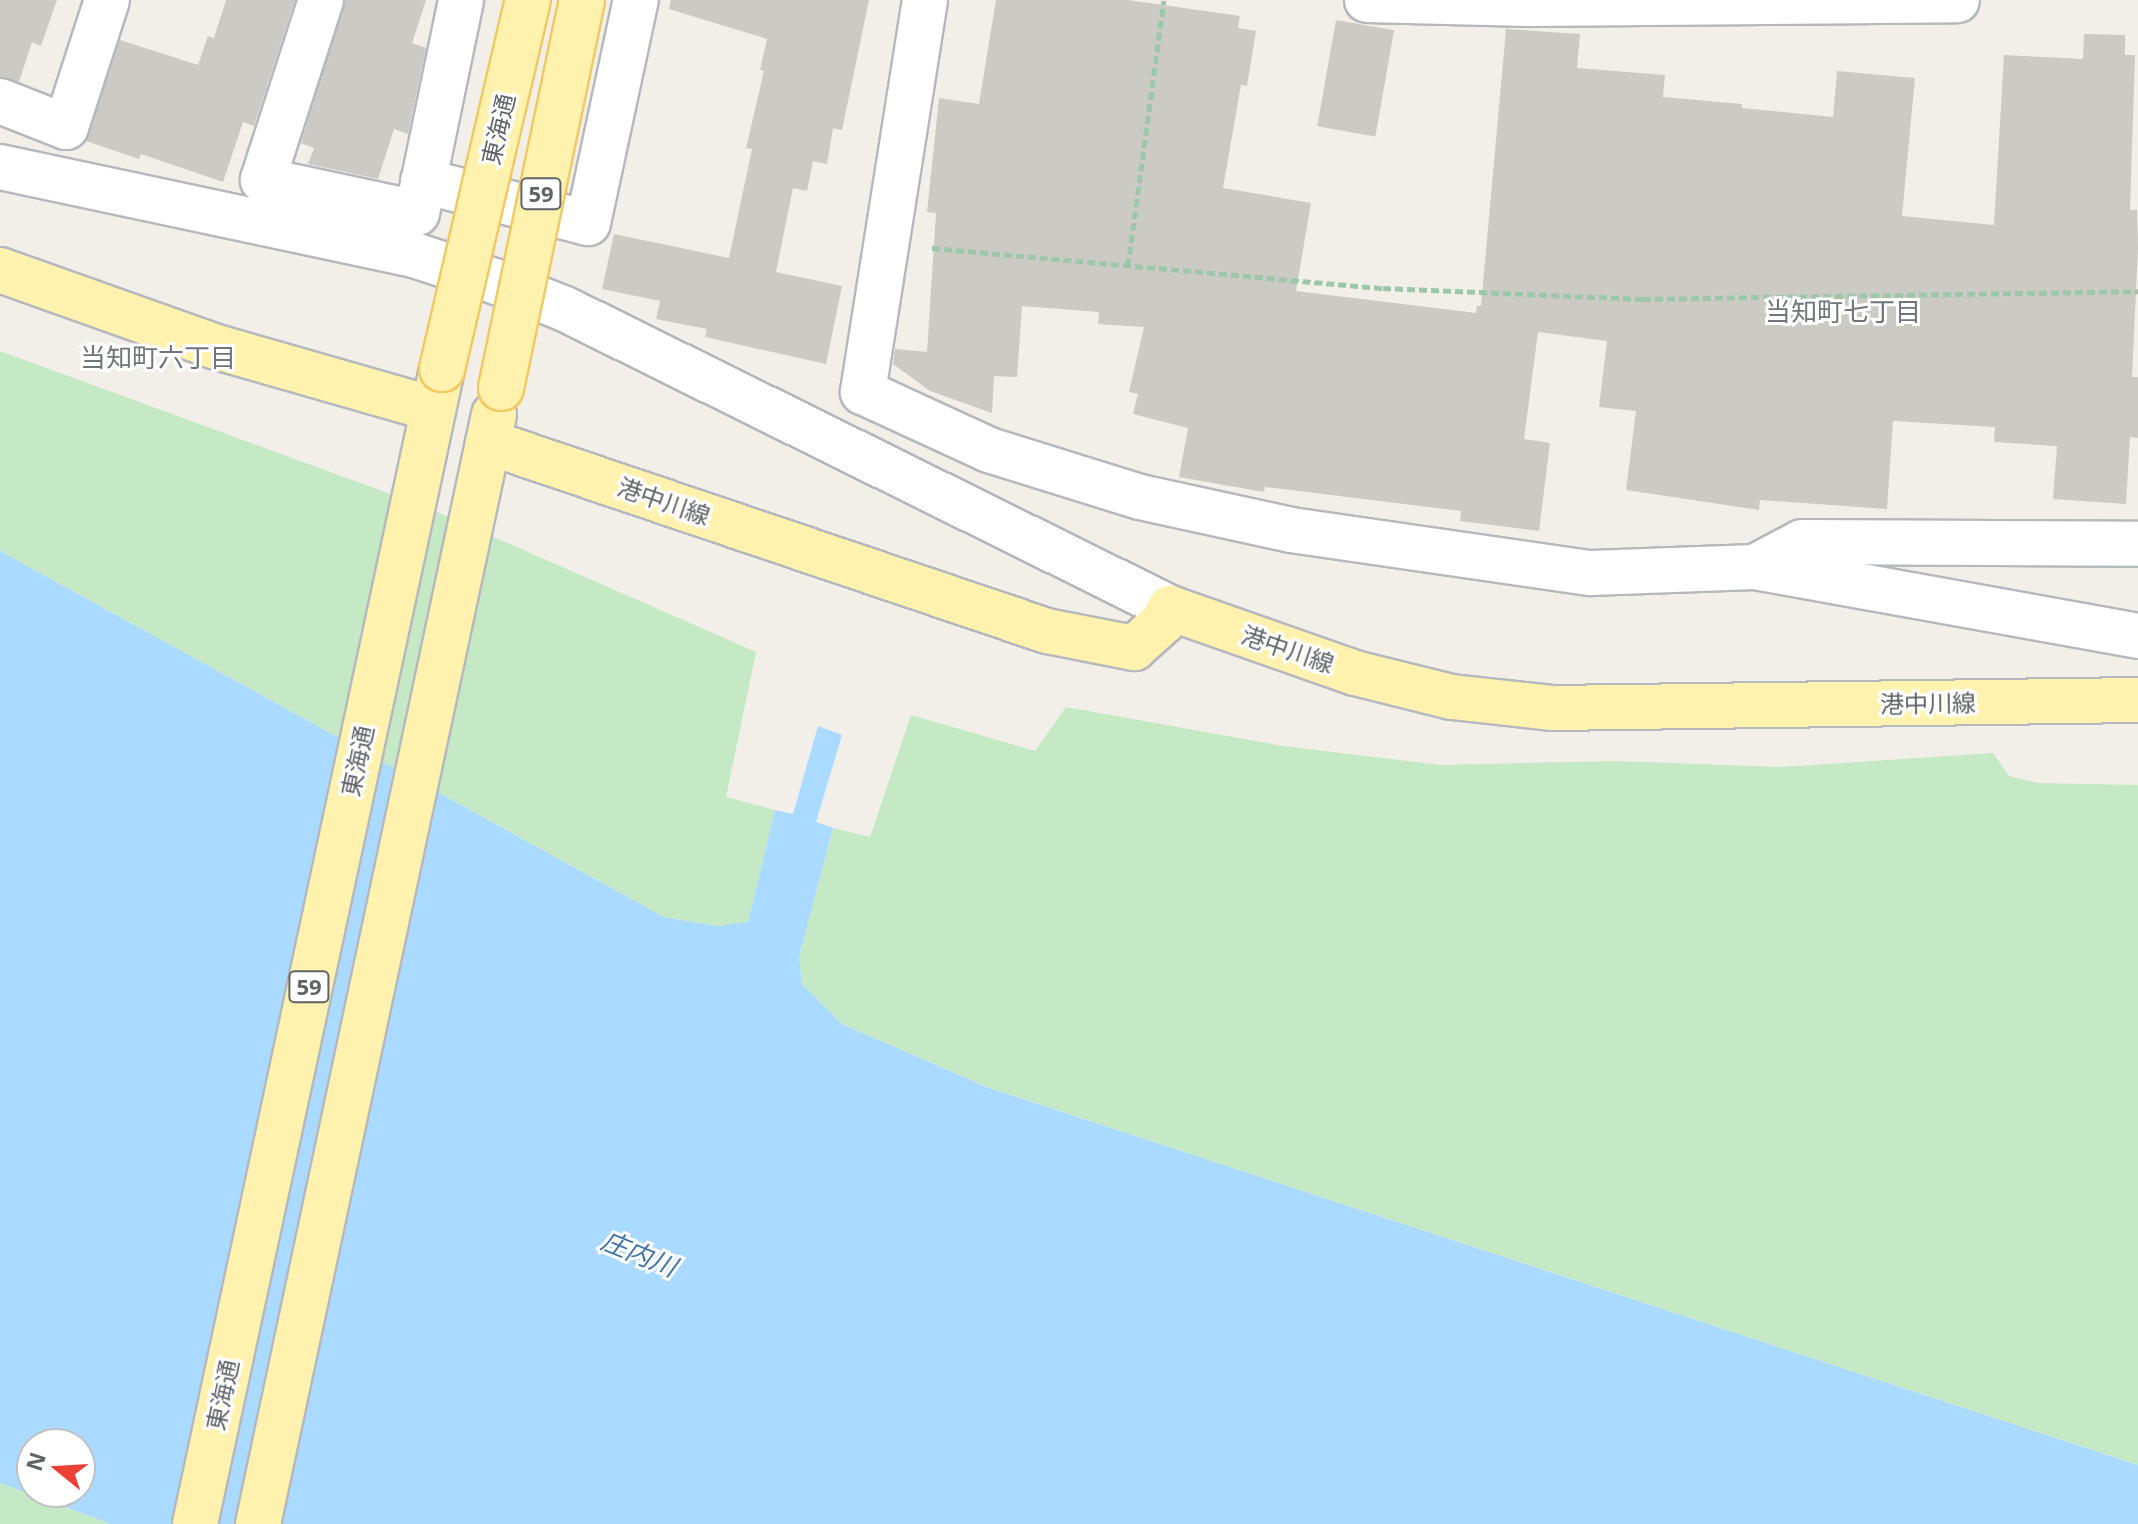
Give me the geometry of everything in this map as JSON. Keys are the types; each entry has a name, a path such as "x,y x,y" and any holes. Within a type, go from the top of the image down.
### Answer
{"main road":[{"name":"東海通","path":"195,1524 433,410 528,0"},
{"name":"59","path":"258,1524 582,0"},
{"path":"0,270 213,346 433,410"},
{"name":"港中川線","path":"485,456 1047,631 1134,648 1163,622 1170,608 1355,673 1452,697 1551,708 2138,700"}],"street":[{"path":"0,101 66,127 107,0"},
{"path":"321,0 263,180 417,213 461,0"},
{"path":"423,181 588,223 636,0"},
{"path":"925,0 863,392 989,450 1140,497 1291,530 1591,573 1755,567 2138,636"},
{"path":"1367,0 1957,0"},
{"path":"0,167 414,255 494,281 565,309 1170,608"},
{"path":"1755,567 1802,542 2138,544"}],"path":[{"path":"1128,266 1164,0"},
{"path":"887,244 1383,288 1643,299 2138,291"}],"green space":[{"path":"0,351 423,506 756,652 726,797 775,810 748,923 717,926 664,917 0,551"},
{"path":"1066,707 1283,746 1441,765 1615,761 1782,767 1993,753 2009,776 2037,783 2138,785 2138,1465 989,1088 842,1024 802,984 799,957 833,828 870,837 911,715 1035,751"},
{"path":"0,1483 16,1489 16,1508 67,1508 111,1524 0,1524"}],"water":[{"name":"庄内川","path":"0,551 664,917 717,926 748,922 775,810 793,814 818,726 842,735 816,822 833,828 799,957 802,984 842,1024 989,1088 2138,1465 2138,1524 111,1524 68,1508 96,1508 96,1428 16,1428 16,1489 0,1483"}],"building":[{"path":"0,0 57,0 41,46 32,42 19,82 0,77"},
{"path":"226,0 295,0 254,126 243,122 223,182 141,154 139,159 86,141 120,40 198,65 208,36 214,38"},
{"path":"345,0 426,0 412,43 426,48 408,134 394,129 378,179 308,164 314,148 301,143"},
{"path":"671,0 869,0 842,130 833,128 827,164 813,161 807,191 793,188 776,272 842,286 826,364 705,337 707,329 656,319 660,301 602,289 614,234 729,258 752,149 746,148 764,71 760,70 767,39 669,9"},
{"path":"996,0 1128,0 1240,16 1238,28 1256,31 1247,86 1241,85 1223,188 1311,203 1296,291 1476,313 1477,306 1481,306 1506,29 1580,34 1577,68 1665,75 1663,97 1742,104 1742,108 1833,117 1837,71 1915,78 1902,216 1994,225 2004,55 2083,59 2084,34 2125,35 2125,55 2135,55 2130,210 2137,210 2138,247 2132,377 2138,377 2138,438 2130,437 2126,504 2053,499 2057,446 1994,442 1995,427 1893,421 1887,509 1760,500 1759,510 1626,490 1636,411 1599,407 1607,341 1538,332 1524,439 1550,443 1539,531 1460,521 1461,511 1265,487 1264,492 1179,477 1188,428 1133,414 1138,394 1129,392 1144,327 1098,324 1099,312 1022,306 1017,377 994,376 992,413 930,391 893,364 895,349 927,352 936,213 927,212 939,98 979,104"},
{"path":"1336,20 1394,30 1375,137 1317,126"}],"district":[{"name":"当知町七丁目","path":"1843,312"},
{"name":"当知町六丁目","path":"158,358"}]}
